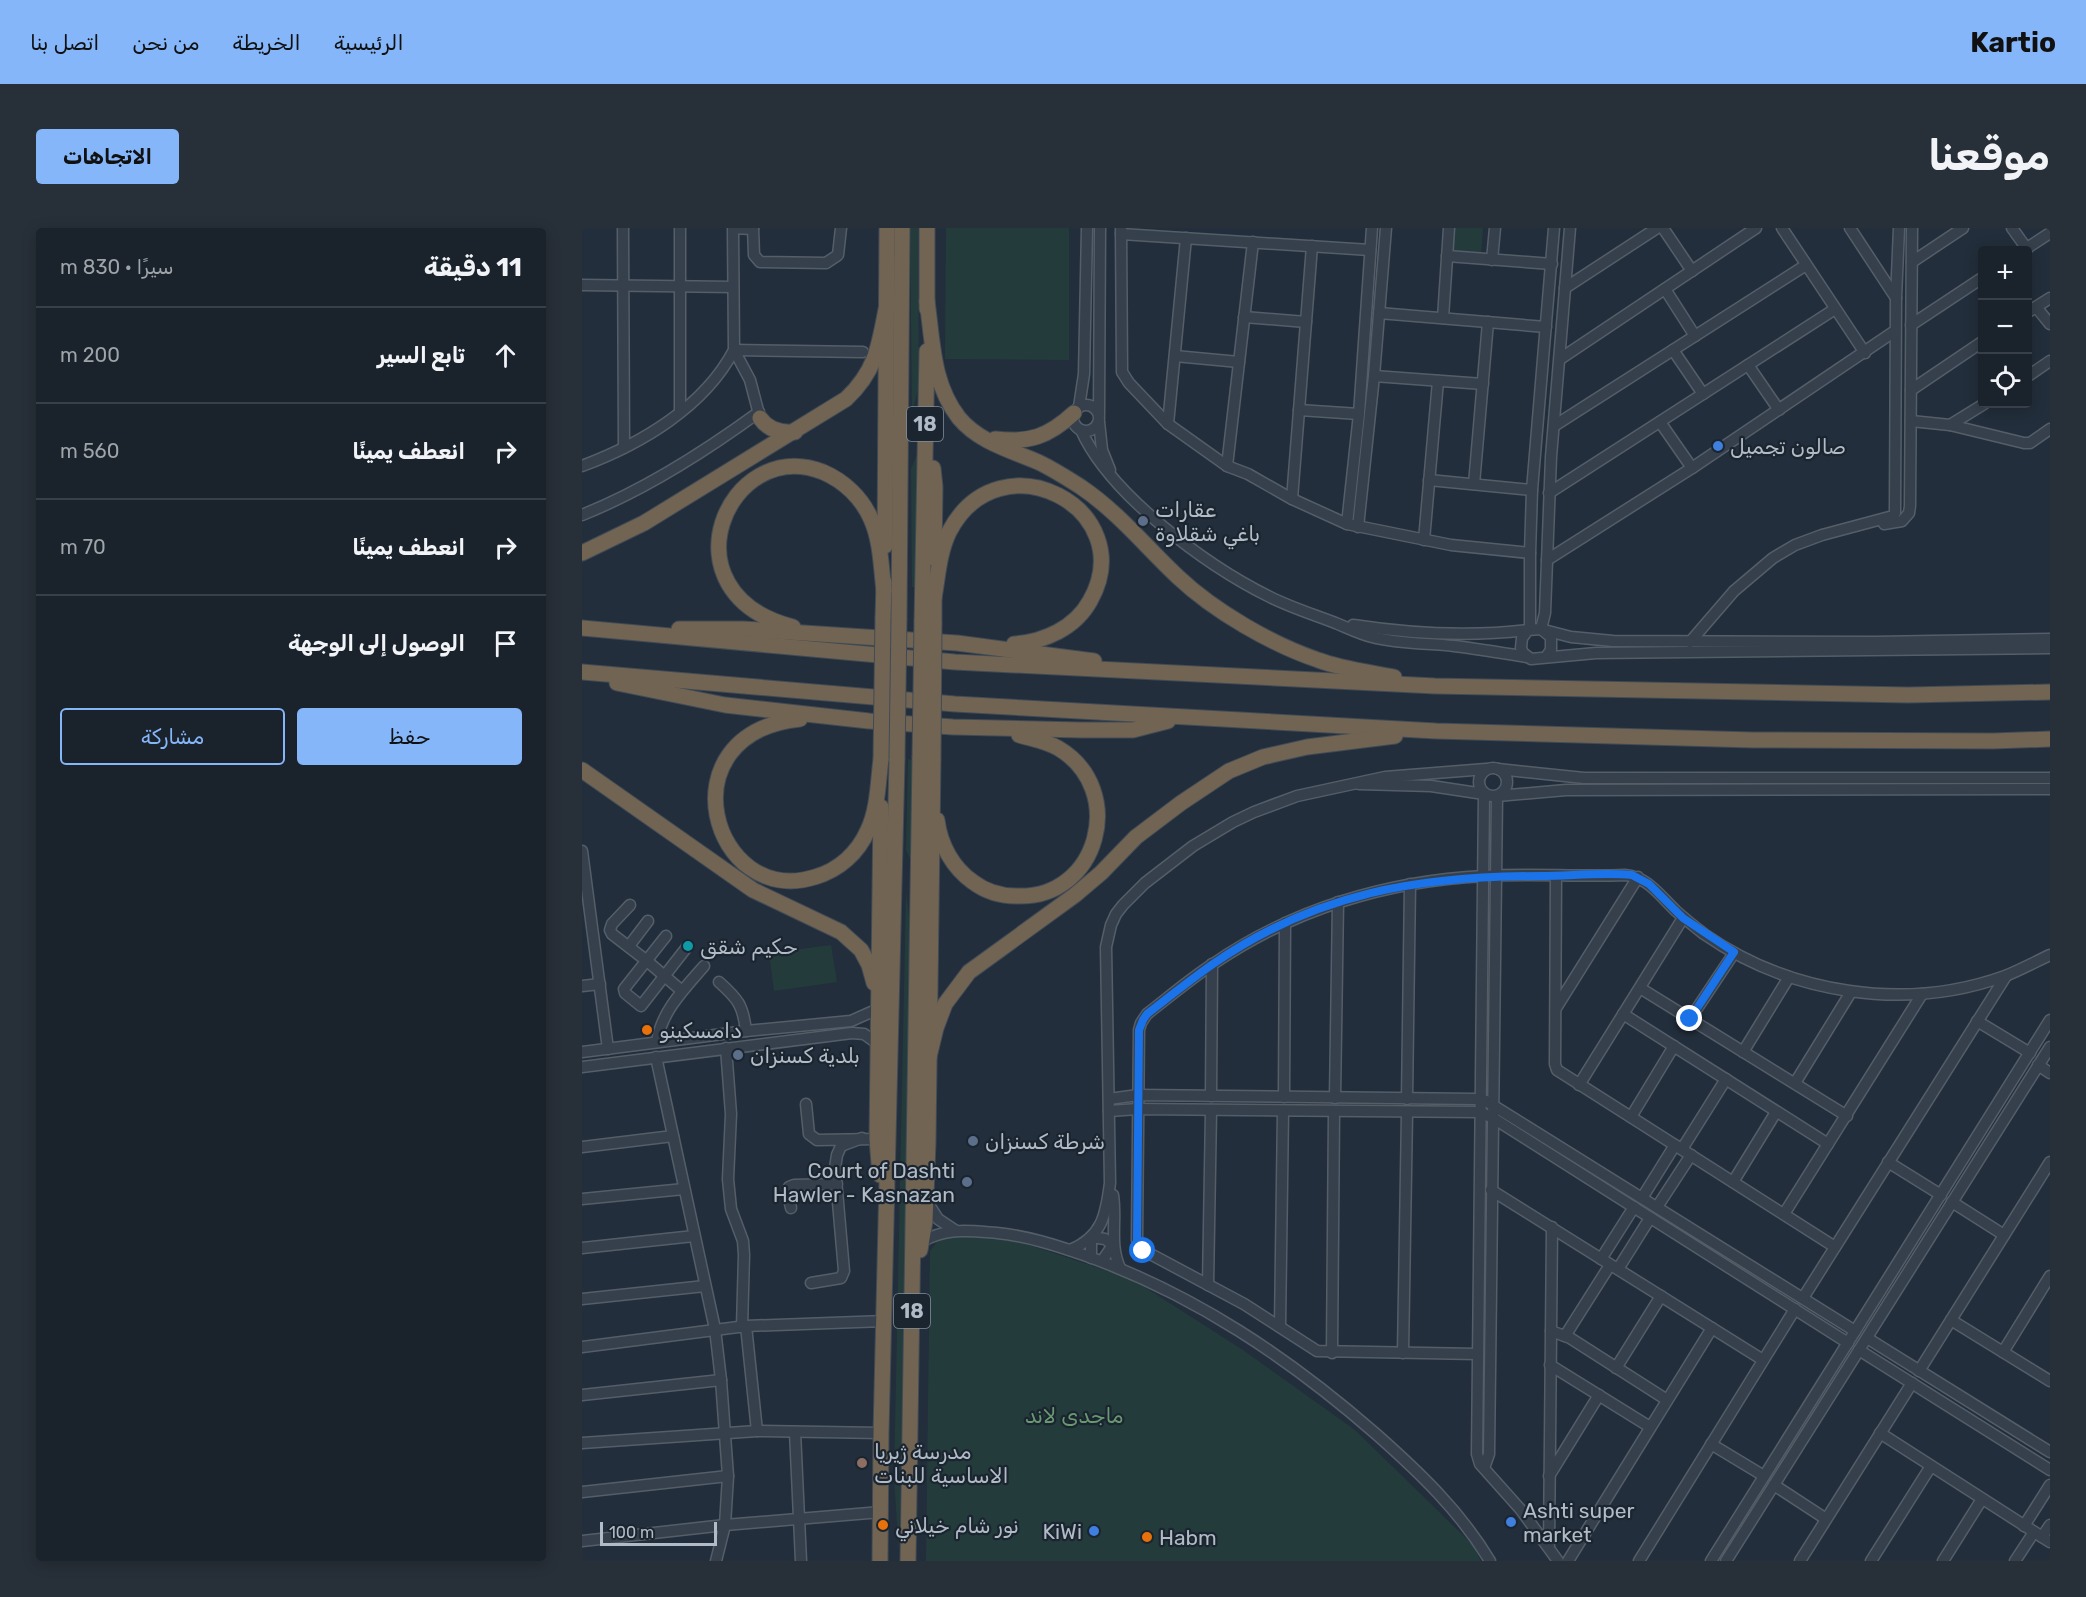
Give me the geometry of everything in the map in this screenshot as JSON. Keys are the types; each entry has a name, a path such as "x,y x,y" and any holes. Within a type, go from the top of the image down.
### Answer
{"highway":[{"path":"887,228 879,1007 869,1139 887,1207"},
{"name":"18","path":"880,1561 897,759 902,228"},
{"name":"18","path":"908,1561 912,1285 928,622 925,435 927,228"},
{"path":"927,301 938,380 960,418 972,431 982,438 1039,463 1084,489 1111,510 1180,579 1270,640 1320,661 1435,686"},
{"path":"582,553 644,523 838,406 861,384 876,357 886,309"},
{"path":"982,438 1008,441 1035,438 1052,431 1076,410"},
{"path":"759,415 767,426 777,430 795,432"},
{"path":"759,415 762,452"},
{"path":"925,435 932,463 934,487 934,598"},
{"path":"825,634 780,623 759,614 738,597 726,580 718,548 722,522 733,499 752,482 774,471 797,467 820,471 843,483 864,505 871,518 877,540 884,591"},
{"path":"928,622 941,556 949,533 962,514 979,497 1005,487 1033,486 1062,496 1079,509 1092,527 1098,543 1101,560 1100,577 1095,593 1075,620 1042,639 1022,643 979,645"},
{"path":"582,628 743,629 979,645 1184,674"},
{"path":"582,628 955,662 1435,686 1908,695 2050,692"},
{"path":"582,673 700,701 869,721 990,728 1133,730 1181,718"},
{"path":"582,673 955,704 1436,731 1752,740 1994,741 2050,739"},
{"path":"827,717 767,726 736,747 722,768 715,795 718,824 730,849 750,867 773,878 798,880 822,875 845,861 869,830 881,759"},
{"path":"926,758 932,778 941,838 950,857 963,874 989,891 1020,897 1049,891 1072,877 1089,856 1098,826 1094,794 1086,776 1074,761 1051,745 990,728"},
{"path":"928,1061 945,1004 969,972 1069,901 1101,873 1136,837 1229,771 1263,757 1307,747 1436,731"},
{"path":"582,770 753,890 833,928 848,938 861,950 869,965 879,1007"},
{"path":"912,1285 922,1242 926,1199 932,778"}],"street":[{"path":"623,228 624,448"},
{"path":"680,228 680,412"},
{"path":"582,515 620,498 663,474 759,415 750,380 734,350 733,228 753,228 754,255 760,262 826,263 838,255 841,228"},
{"path":"1087,228 1084,374 1073,421 1081,430 1100,464 1162,526 1232,576 1307,614 1354,631 1388,640 1454,646 1536,660 1545,657 1596,653 2050,648"},
{"path":"1100,228 1099,418 1102,450 1117,483"},
{"path":"1352,526 1372,228"},
{"path":"1352,526 1374,376 1386,228"},
{"path":"1443,318 1449,228"},
{"path":"1492,260 1494,228"},
{"path":"1536,630 1530,553 1532,490 1554,228"},
{"path":"1527,657 1520,643 1524,633 1536,630 1545,613 1549,493 1570,228"},
{"path":"1565,288 1657,228"},
{"path":"1663,228 1692,271"},
{"path":"1560,359 1756,228"},
{"path":"1782,228 1865,353"},
{"path":"1850,228 1896,298"},
{"path":"1690,642 1734,591 1773,558 1795,545 1848,527 1888,519 1895,513 1895,331 1899,228"},
{"path":"1848,527 1897,523 1906,518 1910,506 1912,228"},
{"path":"1912,262 1963,228"},
{"path":"2012,228 2023,246"},
{"path":"1370,249 1186,238 1121,231 1122,372 1129,383 1168,424 1227,466 1248,474 1292,499 1352,526 1460,546 1530,553"},
{"path":"2031,246 2050,234"},
{"path":"1168,424 1186,238"},
{"path":"1227,466 1253,242"},
{"path":"1292,499 1312,246"},
{"path":"1447,256 1552,264"},
{"path":"1554,426 1806,265"},
{"path":"1911,325 1978,281"},
{"path":"582,285 733,287"},
{"path":"1665,289 1695,336"},
{"path":"2050,298 2032,310 2050,324"},
{"path":"1549,493 1835,309"},
{"path":"1379,313 1546,327"},
{"path":"1244,317 1306,322"},
{"path":"1474,483 1488,322"},
{"path":"1547,560 1692,468 1895,331"},
{"path":"1911,390 1978,345"},
{"path":"582,465 624,448 652,433 680,412 725,367 734,350"},
{"path":"734,350 863,352"},
{"path":"1673,350 1703,394"},
{"path":"1175,356 1239,362"},
{"path":"2032,372 2050,361"},
{"path":"1748,365 1779,410"},
{"path":"1374,376 1483,384"},
{"path":"1424,540 1438,381"},
{"path":"1076,410 1085,405 1092,406 1099,418"},
{"path":"1950,425 1978,408"},
{"path":"1299,410 1359,414"},
{"path":"1081,430 1094,429 1099,418"},
{"path":"1911,421 1950,425 2024,443 2030,443 2050,429"},
{"path":"1660,422 1692,468"},
{"path":"1429,480 1532,490"},
{"path":"1894,505 1910,506"},
{"path":"1338,624 1429,634 1479,634 1536,630 1599,640 1690,642 2050,639"},
{"path":"1536,630 1552,641 1551,650 1545,657"},
{"path":"1120,1268 1113,1245 1114,1213 1110,1183 1106,947 1111,925 1123,905 1145,883 1176,857 1233,822 1297,796 1395,776 1492,769 1584,778 2050,778"},
{"path":"1492,769 1479,779 1479,787 1484,794 1477,1454 1480,1464 1521,1510 1558,1561"},
{"path":"1492,769 1504,774 1507,783 1504,791 1497,796"},
{"path":"1359,784 1431,786 1497,796 1566,790 2050,789"},
{"path":"1485,1468 1489,1454 1497,796"},
{"path":"582,850 587,927 600,984 608,1049"},
{"path":"1478,1354 1332,1353 1313,1350 1280,1327 1208,1285 1143,1251 1138,1245 1139,1030 1147,1014 1212,964 1286,923 1338,902 1410,884 1483,876 1625,875 1638,877 1649,884 1683,918 1734,952 1789,977 1851,992 1887,995 1922,994 1963,987 2006,976 2050,955"},
{"path":"1556,876 1556,1067 1579,1085 1835,1247"},
{"path":"1556,1008 1638,877"},
{"path":"1407,1099 1410,884"},
{"path":"1335,1098 1338,902"},
{"path":"630,905 612,924 610,930 612,934 682,991"},
{"path":"1579,1085 1683,918"},
{"path":"629,946 648,921"},
{"path":"1284,1097 1286,923"},
{"path":"666,936 624,989 625,993 642,1006 687,947"},
{"path":"1690,1019 1734,952"},
{"path":"1211,1096 1212,964"},
{"path":"657,1042 661,1023 682,991 704,966"},
{"path":"1803,1298 2006,976"},
{"path":"1743,1052 1789,977"},
{"path":"719,982 739,1002 743,1010 746,1031"},
{"path":"582,987 600,984"},
{"path":"1640,988 1847,1116"},
{"path":"1795,1083 1851,992"},
{"path":"1784,1214 1922,994"},
{"path":"582,1052 746,1031 851,1021 879,1007"},
{"path":"1623,1014 1828,1144"},
{"path":"1711,1561 2050,1020"},
{"path":"1977,1021 2030,1053"},
{"path":"582,1067 858,1033 869,1036 878,1044"},
{"path":"1630,1117 1674,1046"},
{"path":"726,1048 731,1114 728,1179 731,1209 743,1241 744,1326 757,1431"},
{"path":"1726,1561 2038,1065 2048,1054"},
{"path":"656,1057 715,1329 728,1476 724,1525 716,1561"},
{"path":"2038,1065 2050,1073"},
{"path":"1658,1207 1683,1150 1726,1079"},
{"path":"1109,1099 1138,1095 1480,1100 1492,1104 1855,1331"},
{"path":"806,1104 809,1134 813,1138 820,1141 869,1139"},
{"path":"1109,1111 1138,1109 1480,1112 1493,1118 1848,1343"},
{"path":"1208,1285 1210,1111"},
{"path":"1280,1327 1283,1111"},
{"path":"1332,1353 1334,1112"},
{"path":"1733,1182 1776,1112"},
{"path":"1403,1353 1407,1113"},
{"path":"582,1147 673,1136"},
{"path":"811,1283 841,1278 844,1271 835,1168 837,1155 842,1146 869,1139"},
{"path":"1975,1140 1987,1147"},
{"path":"1642,1198 1683,1150"},
{"path":"1888,1162 1941,1195"},
{"path":"1919,1371 2050,1162"},
{"path":"1070,1250 1098,1230 1104,1218 1110,1183"},
{"path":"791,1208 789,1187 837,1184"},
{"path":"582,1199 684,1189"},
{"path":"1491,1190 1763,1360"},
{"path":"926,1199 938,1218 957,1231"},
{"path":"1952,1202 2004,1235"},
{"path":"1610,1264 1634,1207"},
{"path":"1565,1336 1610,1264 1650,1218"},
{"path":"1549,1546 1552,1227"},
{"path":"922,1242 938,1234 957,1231 1019,1236 1070,1250 1120,1268 1230,1324 1279,1356 1325,1391 1406,1461 1436,1490 1463,1522 1490,1561"},
{"path":"582,1248 694,1236"},
{"path":"1091,1237 1105,1239 1113,1245"},
{"path":"1091,1237 1096,1259"},
{"path":"1096,1259 1113,1245"},
{"path":"2002,1352 2050,1276"},
{"path":"582,1299 705,1286"},
{"path":"1616,1368 1661,1296"},
{"path":"1639,1561 1795,1309"},
{"path":"1951,1320 2050,1381"},
{"path":"582,1347 744,1326 885,1321"},
{"path":"1568,1561 1712,1328"},
{"path":"1551,1331 1565,1336 1667,1400"},
{"path":"1867,1338 2050,1452"},
{"path":"1859,1350 2050,1470"},
{"path":"1550,1365 1650,1426"},
{"path":"582,1395 721,1380"},
{"path":"1800,1561 1912,1383"},
{"path":"1549,1476 1599,1395"},
{"path":"582,1443 725,1432 881,1433"},
{"path":"795,1432 801,1561"},
{"path":"1880,1434 2038,1534"},
{"path":"1711,1444 1764,1476"},
{"path":"1871,1561 1931,1466"},
{"path":"582,1492 728,1476"},
{"path":"1774,1485 1826,1519"},
{"path":"2038,1534 2050,1485"},
{"path":"1943,1561 1982,1499"},
{"path":"582,1541 724,1525 880,1512"},
{"path":"2015,1561 2038,1534 2050,1525"}],"green space":[{"path":"910,228 918,228 919,386 912,413"},
{"path":"946,228 1069,228 1069,360 945,359"},
{"path":"1453,228 1483,228 1481,254 1451,252"},
{"path":"918,452 917,588 912,587 911,469"},
{"path":"908,759 914,760 911,861 906,850"},
{"path":"906,892 912,952 899,1551 894,1479"},
{"path":"831,945 837,982 774,991 769,953"},
{"name":"ماجدی لاند","path":"942,1235 1014,1240 1132,1279 1243,1350 1355,1430 1471,1543 1481,1561 926,1561 930,1251"}],"place":[{"name":"صالون تجميل","path":"1718,446"},
{"name":"عقارات باغي شقلاوة","path":"1143,521"},
{"name":"حكيم شقق","path":"688,946"},
{"name":"دامسكينو","path":"647,1030"},
{"name":"بلدية كسنزان","path":"738,1055"},
{"name":"شرطة كسنزان","path":"973,1141"},
{"name":"Court of Dashti Hawler - Kasnazan","path":"967,1182"},
{"name":"مدرسة ژيريا الاساسية للبنات","path":"862,1463"},
{"name":"Ashti super market","path":"1511,1522"},
{"name":"نور شام خيلاني","path":"883,1525"},
{"name":"KiWi","path":"1094,1531"},
{"name":"Habm","path":"1147,1537"}],"route":[{"path":"1143,1251 1137,1242 1139,1030 1141,1023 1147,1014 1212,964 1286,923 1338,902 1410,884 1496,876 1632,875 1649,884 1683,918 1734,952 1690,1019"}]}
